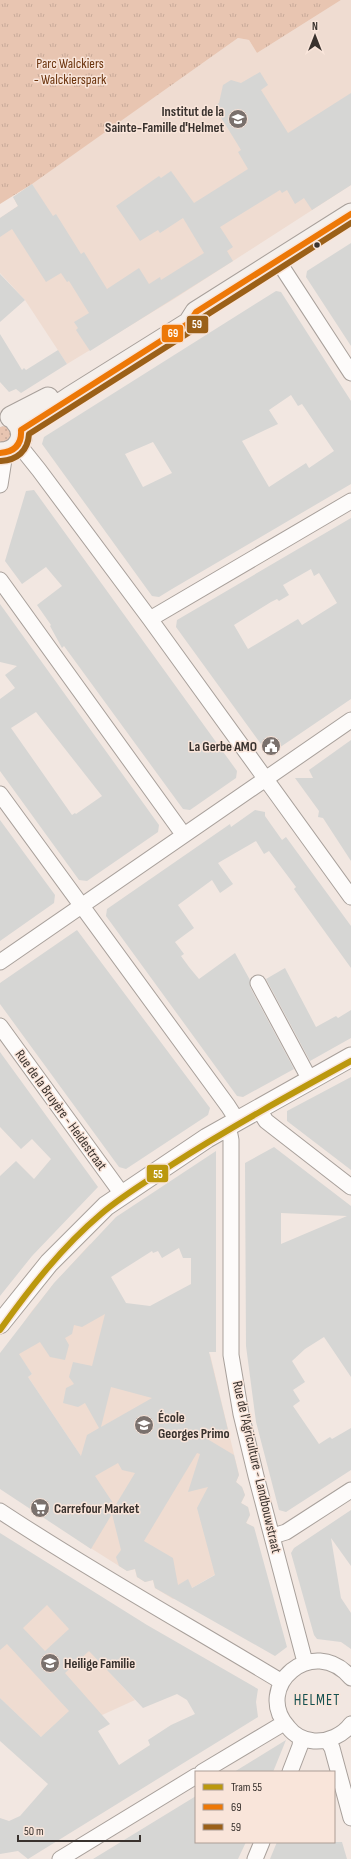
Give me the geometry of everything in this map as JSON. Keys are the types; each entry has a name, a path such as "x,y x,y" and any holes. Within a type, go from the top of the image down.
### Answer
{"main road":[{"path":"8,430 64,388 184,313 196,312 351,214"}],"street":[{"path":"278,261 351,373"},
{"path":"0,485 8,430"},
{"path":"8,430 150,619 351,897"},
{"path":"150,619 351,501"},
{"path":"0,580 183,834"},
{"path":"0,962 183,834 351,720"},
{"name":"Rue de l'Agriculture - Landbouwstraat","path":"0,794 224,1100 231,1124 231,1355 241,1414 305,1662"},
{"path":"258,983 310,1080"},
{"name":"Rue de la Bruyère - Heidestraat","path":"0,1026 122,1194"},
{"path":"0,1324 33,1282 98,1212 122,1194 231,1124 351,1057"},
{"path":"258,1108 266,1121 351,1187"},
{"path":"272,1536 286,1532 351,1490"},
{"path":"0,1511 131,1594 282,1682"},
{"path":"351,1678 344,1669 332,1662 319,1660 305,1662 288,1673 282,1682 278,1695 278,1709 284,1723 291,1731 301,1738 314,1741 327,1740 338,1736 351,1724"},
{"path":"204,1771 284,1723"},
{"path":"290,1771 300,1746 301,1738"},
{"path":"327,1740 332,1748 351,1818"},
{"path":"60,1859 195,1777"},
{"path":"255,1859 262,1843"}],"shaded area":[{"name":"Institut de la Sainte-Famille d'Helmet","path":"341,0 351,0 351,185 174,299 67,364 25,300 0,273 0,218 18,206 13,197 238,38 249,40 257,53"},
{"name":"École Georges Primo","path":"90,1244 158,1366 210,1354 239,1475 236,1482 242,1487 245,1495 241,1503 248,1507 250,1515 246,1523 254,1527 216,1574 173,1599 155,1588 153,1580 145,1582 137,1577 135,1569 127,1571 81,1542 109,1498 28,1377 32,1374 9,1341 17,1337 20,1328 31,1312"},
{"name":"Heilige Familie","path":"0,1554 135,1700 45,1741 0,1698"}],"green space":[{"name":"Parc Walckiers - Walckierspark","path":"0,0 341,0 257,53 249,40 238,38 32,184 0,204"},
{"path":"5,426 10,428 12,438 3,443 0,442 0,427"}],"building":[{"path":"260,72 268,85 261,90 288,133 351,93 351,185 312,210 304,198 295,204 287,190 282,193 280,190 220,227 233,247 227,251 233,261 90,351 76,330 78,328 74,322 89,313 69,281 67,282 61,273 46,282 12,229 0,237 0,218 18,206 13,197 32,184 53,216 56,214 81,254 84,252 107,289 139,268 149,284 160,277 161,280 204,253 183,218 160,233 158,230 140,241 116,206 159,176 161,178 171,171 194,203 248,169 238,152 241,150 214,106 219,103 223,85 231,80 241,83"},
{"path":"351,243 351,346 306,277 307,271"},
{"path":"0,274 25,300 0,322"},
{"path":"276,291 281,292 351,401 351,484 159,597 152,596 42,444 44,437","holes":["291,395 298,406 302,404 334,451 309,468 306,463 269,487 242,441 278,424 269,410","153,442 172,473 143,487 125,454"]},
{"path":"0,334 22,370 24,368 26,370 58,350 67,364 21,393 16,389 9,392 0,382"},
{"path":"34,490 237,771 236,778 190,810 183,809 64,646 62,648 50,626 51,625 37,605 62,586 46,567 22,584 5,561 26,491"},
{"path":"351,518 351,699 273,752 266,751 176,627 177,620","holes":["311,569 314,576 319,573 337,603 302,625 298,619 248,649 234,625 271,602 277,599 279,601 289,595 283,585"]},
{"path":"0,604 159,825 158,832 87,881 79,880 0,771 0,699 15,688 5,675 17,666 0,662","holes":["36,712 102,796 76,814 75,813 72,815 11,728"]},
{"path":"351,740 351,861 323,818 318,817 319,811 295,778 313,778 309,770"},
{"path":"255,810 265,812 265,816 282,840 286,837 351,926 351,968 294,889 296,887 269,851 264,854 256,841 218,863 233,884 220,893 212,880 178,905 194,928 175,942 184,954 181,956 199,979 235,953 250,980 250,987 294,1069 243,1097 237,1096 106,916 107,909 230,824 231,827"},
{"path":"0,820 55,895 54,903 0,941"},
{"path":"77,930 210,1108 208,1115 126,1169 119,1167 0,1004 0,983"},
{"path":"285,968 316,1027 336,1016 338,1018 351,1010 351,1038 310,1061 266,979"},
{"path":"0,1052 98,1187 32,1256 0,1296 0,1176 16,1161 34,1179 51,1159 32,1139 21,1149 0,1127"},
{"path":"351,1077 351,1170 287,1121 287,1111"},
{"path":"274,1147 351,1206 351,1377 324,1337 305,1349 292,1361 305,1382 293,1390 300,1401 293,1406 319,1444 330,1437 332,1439 351,1428 351,1470 286,1512 279,1510 256,1422 246,1346 245,1163","holes":["281,1213 347,1216 281,1244"]},
{"path":"216,1151 216,1352 209,1352 228,1430 204,1437 234,1455 239,1475 236,1482 242,1487 245,1495 241,1503 248,1507 250,1515 246,1523 254,1527 287,1647 275,1656 155,1588 153,1580 145,1582 137,1577 135,1569 127,1571 119,1566 116,1557 121,1550 112,1514 91,1549 0,1489 0,1353 54,1283 116,1217","holes":["179,1248 183,1258 191,1258 191,1284 150,1306 126,1303 111,1277 152,1251 153,1253 158,1251 162,1258","105,1314 92,1366 73,1362 69,1377 74,1384 66,1388 63,1403 78,1407 85,1403 99,1428 87,1435 81,1456 28,1377 32,1374 19,1354 40,1342 50,1357 65,1360 69,1345 65,1338 72,1334 74,1325 82,1327","111,1387 152,1398 101,1427","197,1453 200,1454 188,1492 208,1487 197,1508 215,1575 192,1588 188,1579 178,1585 173,1558 144,1541","118,1463 122,1470 135,1473 115,1506 95,1476"]},
{"path":"351,1510 351,1566 331,1538 341,1598 351,1613 351,1649 341,1642 317,1639 314,1635 291,1553 294,1548"},
{"path":"0,1533 147,1625 258,1689 256,1702 258,1717 28,1859 18,1851 0,1854 0,1818 9,1821 20,1816 48,1784 0,1741 0,1698 41,1737 69,1711 7,1644 0,1650","holes":["47,1605 69,1629 45,1651 23,1628","89,1651 143,1708 177,1694 187,1700 195,1714 171,1725 148,1740 150,1745 119,1765 98,1731 110,1724 65,1673"]},
{"path":"286,1740 273,1771 236,1771"},
{"path":"195,1797 195,1843 246,1843 238,1859 93,1859"},
{"path":"342,1842 347,1859 270,1859 277,1843"}],"tram line":[{"name":"55","path":"0,1330 60,1254 109,1207 145,1182 217,1137 351,1061"}],"transit line":[{"name":"69","path":"0,453 9,451 16,447 20,440 21,430 189,323 196,312 351,214"},
{"name":"59","path":"1,461 12,459 21,454 24,450 29,434 193,330 202,318 351,223"}],"place":[{"name":"Institut de la Sainte-Famille d'Helmet","path":"238,119"},
{"name":"La Gerbe AMO","path":"271,746"},
{"name":"École Georges Primo","path":"144,1425"},
{"name":"Carrefour Market","path":"40,1508"},
{"name":"Heilige Familie","path":"50,1663"}],"district":[{"name":"HELMET","path":"317,1700"}]}
